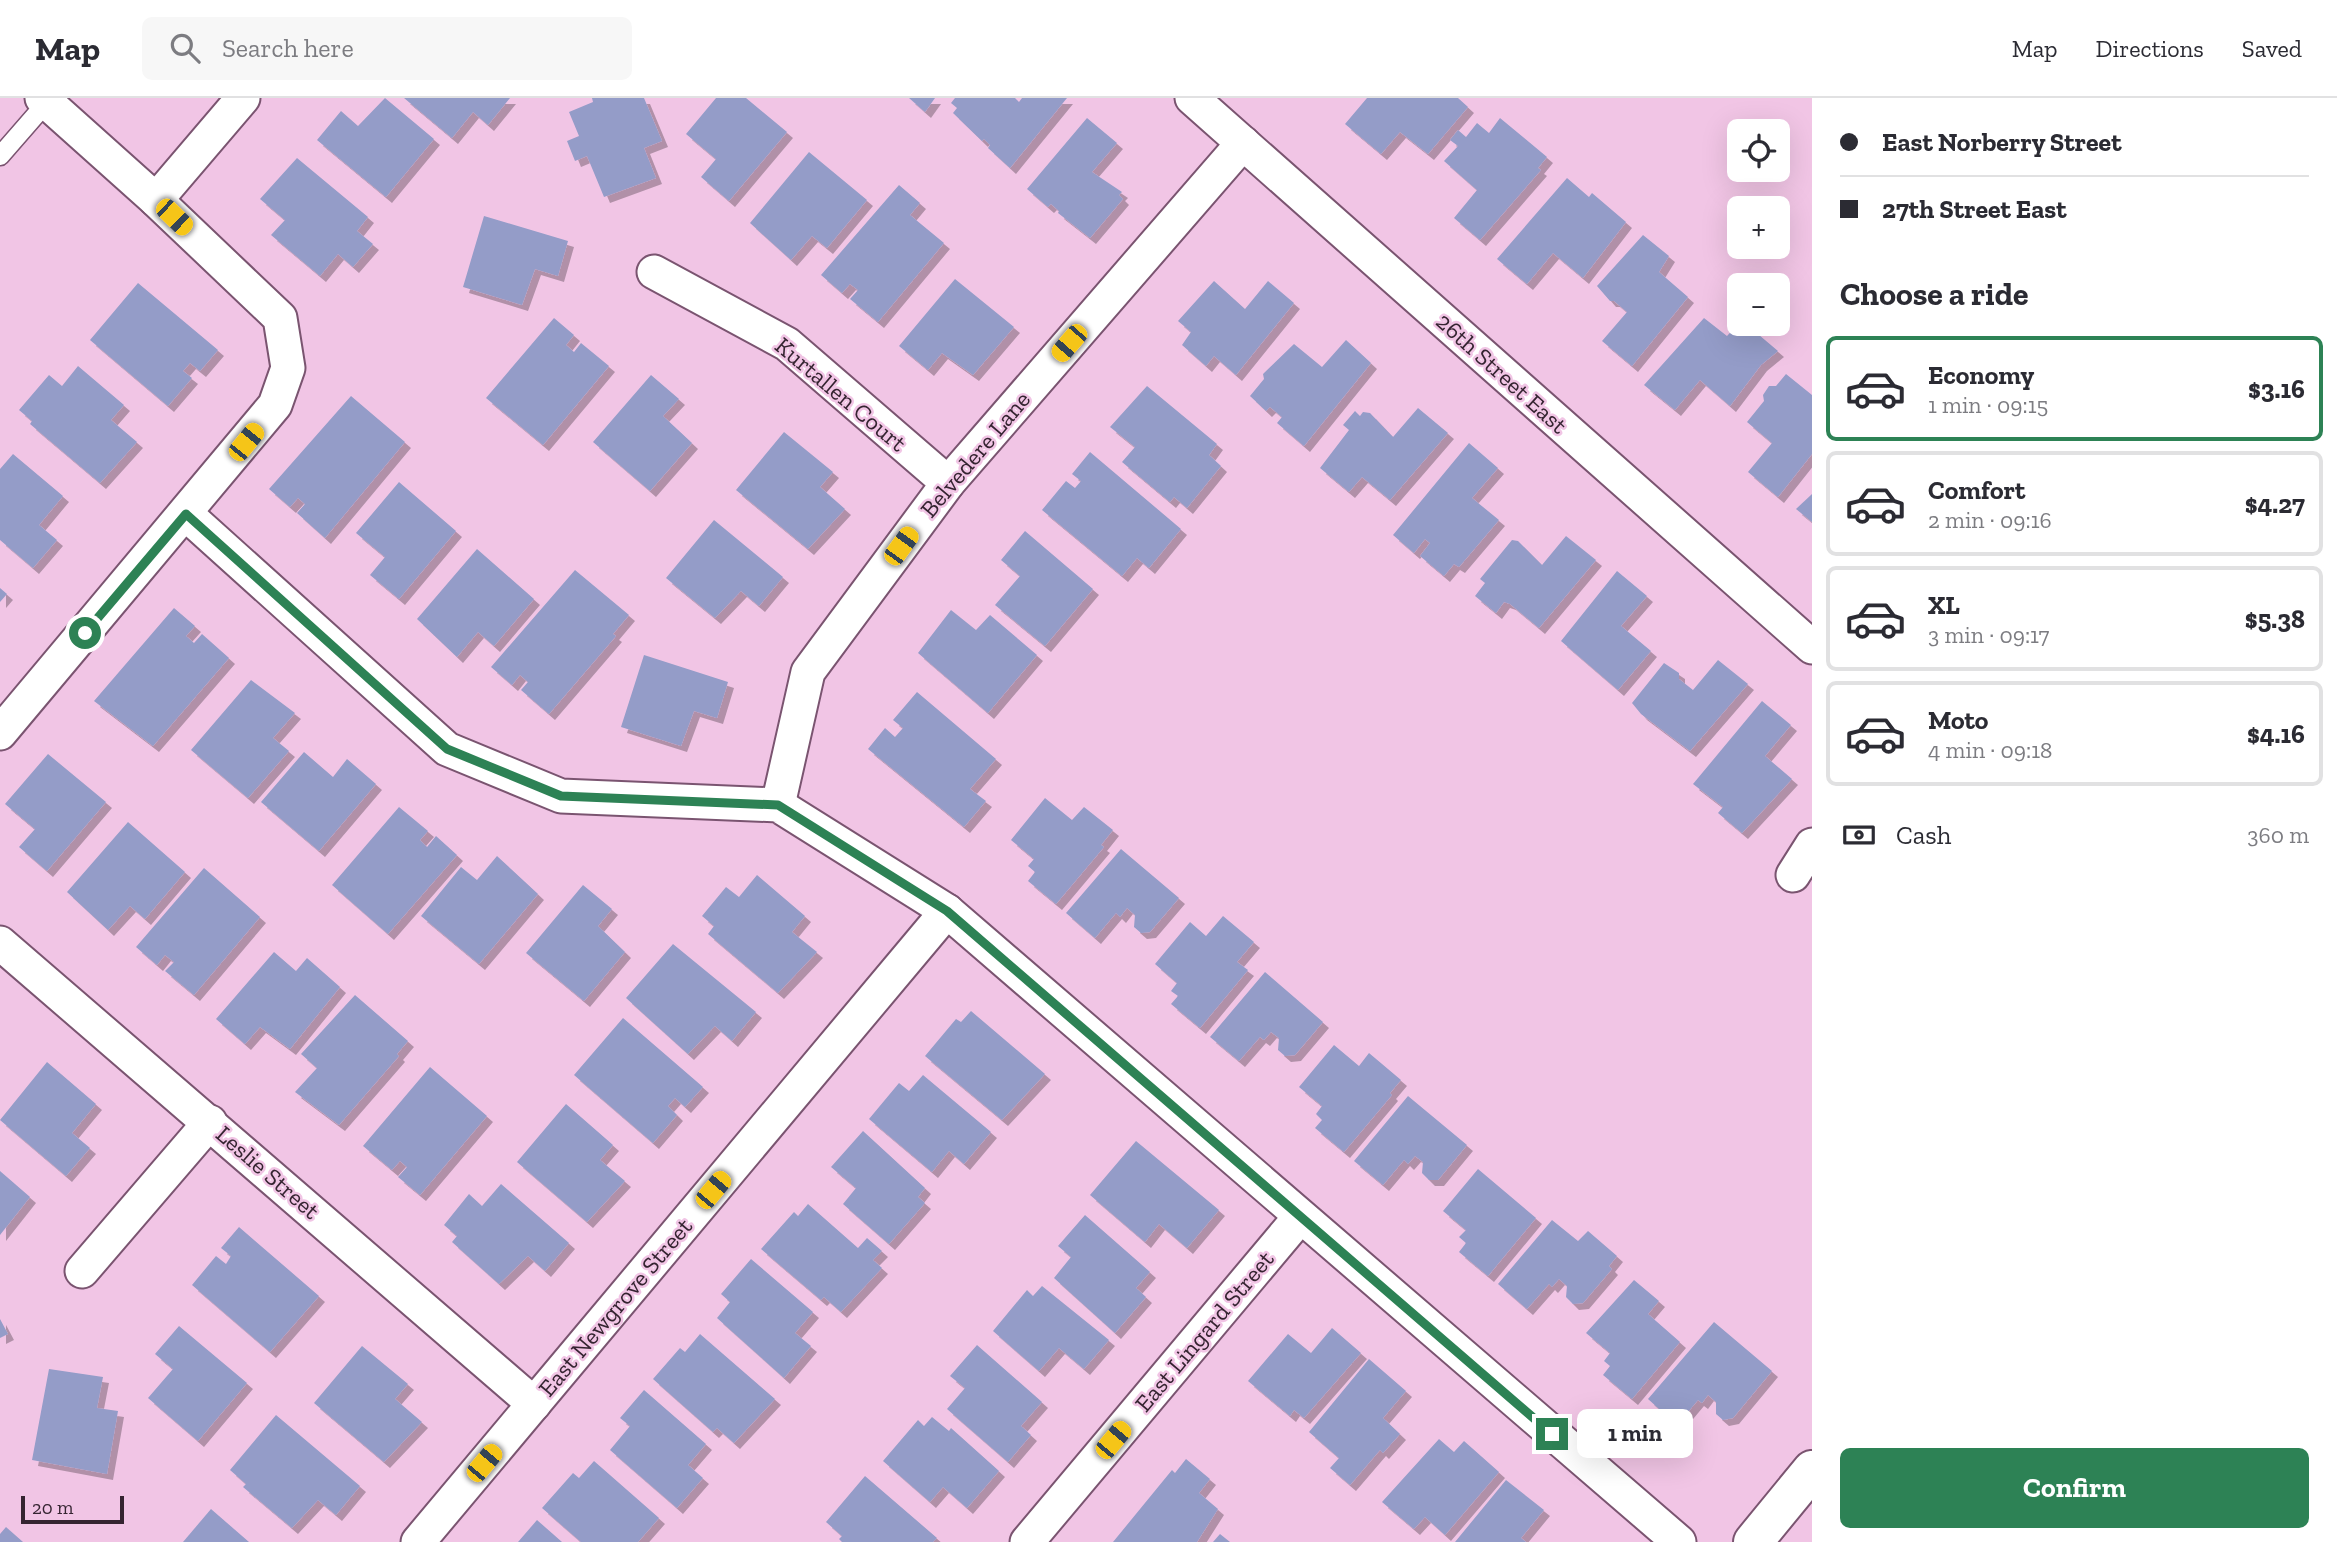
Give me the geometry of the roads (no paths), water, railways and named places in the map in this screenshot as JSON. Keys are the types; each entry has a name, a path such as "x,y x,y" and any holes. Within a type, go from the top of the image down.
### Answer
{"main road":[{"path":"1753,1542 1812,1470"}],"street":[{"path":"156,200 243,98"},
{"name":"26th Street East","path":"1192,98 1812,648"},
{"path":"0,733 275,405 288,368 280,318 156,200 44,100"},
{"name":"Belvedere Lane","path":"778,805 808,672 947,483 1243,143"},
{"name":"Kurtallen Court","path":"654,272 787,344 947,483"},
{"path":"186,514 447,749 561,796 778,805 947,911 1679,1542"},
{"path":"1793,875 1812,845"},
{"name":"East Newgrove Street","path":"418,1542 947,911"},
{"name":"Leslie Street","path":"0,943 534,1404"},
{"path":"82,1271 210,1122"},
{"name":"East Lingard Street","path":"1027,1542 1300,1217"}],"lane":[{"path":"0,156 44,100"}]}
